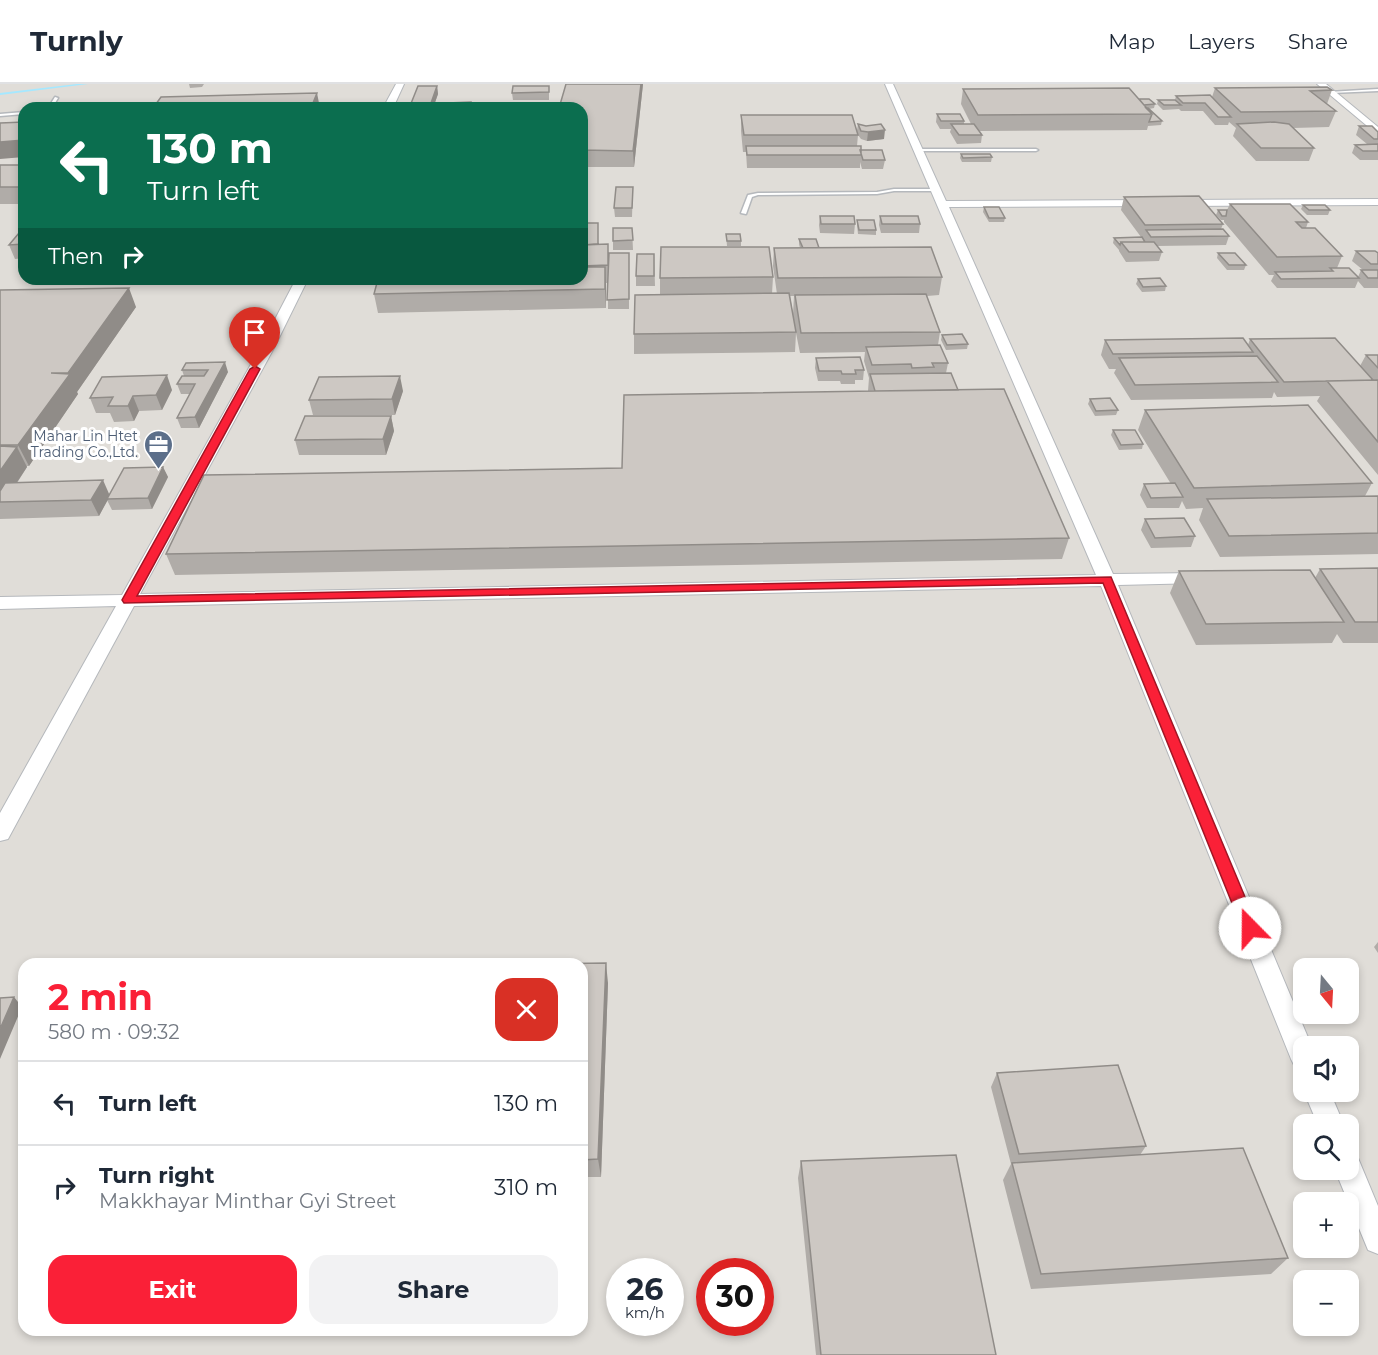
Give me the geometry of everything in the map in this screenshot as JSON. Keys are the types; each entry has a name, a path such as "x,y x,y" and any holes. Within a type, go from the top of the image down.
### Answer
{"street":[{"path":"391,102 400,84"},
{"path":"890,84 937,197 1107,580 1295,1036"},
{"path":"1321,84 1378,132"},
{"path":"937,197 1159,203 1378,202"},
{"path":"0,833 267,348 299,285"},
{"path":"0,603 1213,578"},
{"path":"1353,1180 1378,1240"}],"lane":[{"path":"1331,93 1378,90"},
{"path":"54,102 56,98"},
{"path":"0,115 18,114"},
{"path":"917,150 1036,150"},
{"path":"744,213 750,196 758,194 877,193 894,190 937,197"}],"shaded area":[{"path":"0,84 1378,84 1378,1355 0,1355"}],"building":[{"path":"566,84 641,84 633,151 588,150 588,102 561,102"},
{"path":"418,86 437,86 431,102 412,102"},
{"path":"513,86 549,86 549,92 512,93"},
{"path":"1327,87 1332,90 1310,91 1336,111 1241,112 1215,88"},
{"path":"1129,88 1152,114 978,115 963,89"},
{"path":"317,93 313,102 157,102 161,97"},
{"path":"1210,95 1231,117 1218,117 1205,103 1183,103 1176,96"},
{"path":"1139,99 1149,99 1155,104 1144,105"},
{"path":"1158,100 1175,100 1181,105 1164,105"},
{"path":"1146,108 1162,121 1149,122 1152,114"},
{"path":"937,114 960,114 964,121 941,121"},
{"path":"741,115 852,115 858,135 744,135"},
{"path":"18,122 18,140 0,142 0,123"},
{"path":"1274,122 1289,124 1314,148 1261,148 1237,124"},
{"path":"858,124 866,126 881,124 885,130 861,131"},
{"path":"951,124 974,124 982,135 959,135"},
{"path":"1359,126 1372,126 1378,132 1378,139 1374,139"},
{"path":"1378,144 1378,151 1363,151 1355,145"},
{"path":"746,146 861,146 861,155 747,155"},
{"path":"860,150 882,150 885,160 863,160"},
{"path":"961,154 990,154 992,157 963,158"},
{"path":"0,165 18,165 18,187 0,187"},
{"path":"616,187 633,187 632,208 614,208"},
{"path":"1199,196 1223,224 1145,225 1124,197"},
{"path":"1230,204 1290,204 1308,222 1296,222 1302,228 1315,228 1342,256 1277,257"},
{"path":"1303,205 1325,205 1330,210 1309,210"},
{"path":"984,207 999,207 1005,218 989,218"},
{"path":"1218,210 1227,210 1226,216 1222,216"},
{"path":"820,216 854,216 855,224 821,224"},
{"path":"880,216 918,216 920,224 882,224"},
{"path":"857,220 874,220 876,230 859,230"},
{"path":"588,223 598,223 598,244 588,245"},
{"path":"613,228 632,228 633,240 613,241"},
{"path":"1223,229 1229,236 1151,237 1146,230"},
{"path":"18,234 18,244 9,245"},
{"path":"726,234 740,234 741,241 727,241"},
{"path":"1142,237 1145,242 1121,242 1120,245 1114,238"},
{"path":"799,239 816,239 819,248 803,248"},
{"path":"1121,242 1154,242 1162,252 1129,252"},
{"path":"608,244 608,265 588,266 588,245"},
{"path":"661,247 769,247 773,277 660,278"},
{"path":"931,247 942,277 778,278 774,248"},
{"path":"1356,251 1375,251 1378,253 1378,264 1371,264"},
{"path":"609,253 629,253 629,299 607,300"},
{"path":"1218,253 1235,253 1246,265 1229,265"},
{"path":"637,254 654,254 654,276 636,276"},
{"path":"588,267 605,267 605,289 374,294 376,285 588,285"},
{"path":"1330,268 1349,268 1359,278 1281,279 1275,272 1333,271"},
{"path":"1361,270 1378,270 1378,278 1368,278"},
{"path":"1160,278 1166,286 1143,287 1138,279"},
{"path":"129,288 68,373 51,373 70,374 18,445 0,445 0,290"},
{"path":"789,293 796,332 634,334 635,295"},
{"path":"926,294 940,332 801,333 795,295"},
{"path":"962,334 968,344 947,345 942,335"},
{"path":"1243,338 1253,352 1113,354 1105,340"},
{"path":"1335,338 1373,380 1284,382 1250,339"},
{"path":"940,345 948,363 932,363 934,367 912,368 911,364 872,365 866,347"},
{"path":"1366,355 1378,355 1378,368"},
{"path":"1257,356 1278,382 1135,385 1119,358"},
{"path":"860,357 864,370 855,370 856,374 819,371 816,358"},
{"path":"225,362 195,417 177,418 195,384 177,384 182,376 204,376 208,370 182,370 186,363"},
{"path":"951,373 958,390 875,391 870,374"},
{"path":"167,375 156,395 133,396 128,406 108,406 113,397 90,398 102,377"},
{"path":"400,376 392,399 309,400 319,377"},
{"path":"1378,380 1378,442 1327,381"},
{"path":"1004,389 1069,538 166,554 204,475 622,468 624,395"},
{"path":"1110,398 1118,410 1096,411 1090,399"},
{"path":"1308,405 1372,483 1194,488 1145,410"},
{"path":"305,416 391,416 383,439 295,440"},
{"path":"1113,430 1135,430 1143,444 1121,445"},
{"path":"0,446 17,447 0,471"},
{"path":"163,467 148,498 107,499 124,468"},
{"path":"103,480 91,500 0,502 0,491 5,483"},
{"path":"1175,483 1183,497 1151,498 1144,484"},
{"path":"1378,496 1378,533 1229,536 1207,499"},
{"path":"1184,518 1195,536 1155,538 1145,519"},
{"path":"1378,568 1378,622 1355,622 1320,569"},
{"path":"1310,570 1344,622 1206,624 1179,571"},
{"path":"588,963 606,963 598,1159 588,1160"},
{"path":"14,997 0,1029 0,998"},
{"path":"1118,1065 1146,1146 1019,1154 997,1073"},
{"path":"1243,1148 1288,1258 1041,1274 1012,1163"},
{"path":"956,1155 996,1355 821,1355 801,1161"}],"waterway":[{"path":"0,94 86,84"}],"place":[{"name":"Mahar Lin Htet Trading Co.,Ltd.","path":"159,470"}],"route":[{"path":"255,369 128,600 1107,580 1250,928"}]}
